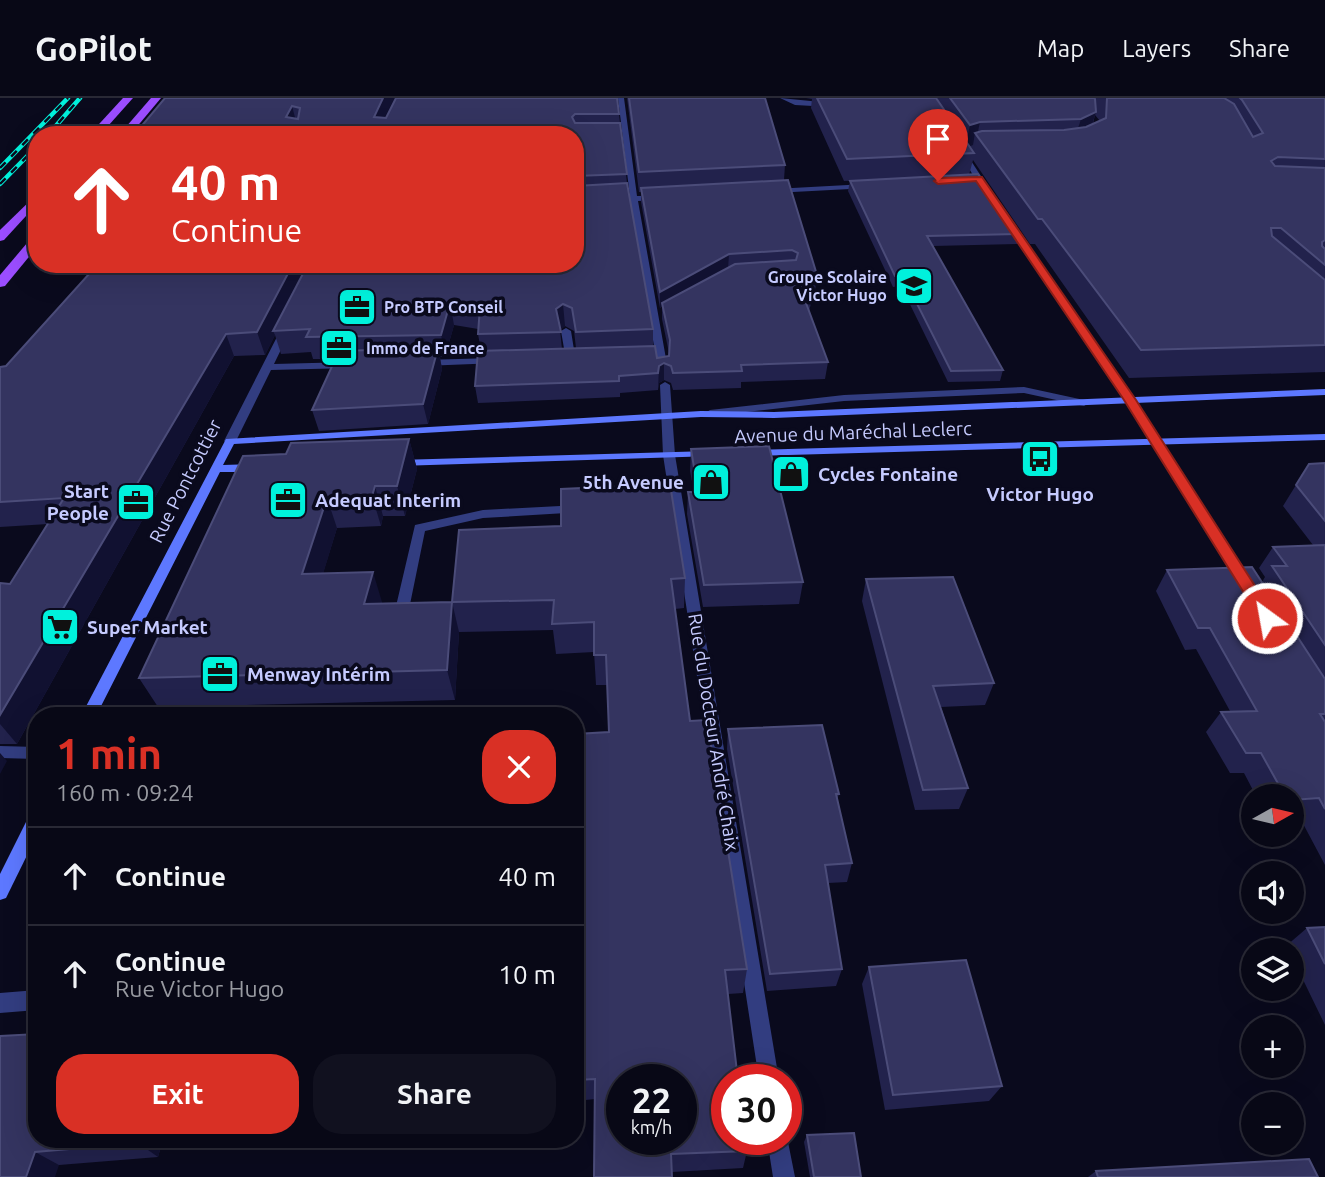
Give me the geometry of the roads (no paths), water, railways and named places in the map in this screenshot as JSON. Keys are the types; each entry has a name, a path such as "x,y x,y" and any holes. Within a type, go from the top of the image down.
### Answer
{"main road":[{"path":"102,126 128,98"},
{"path":"132,126 156,98"},
{"path":"0,237 28,207"},
{"path":"0,283 28,250"}],"street":[{"name":"Rue du Docteur André Chaix","path":"621,98 634,200 662,357 672,504 766,1064"},
{"path":"783,98 795,103 836,105"},
{"path":"613,137 626,137"},
{"path":"955,143 992,199"},
{"path":"962,154 975,149"},
{"path":"965,179 979,178"},
{"path":"758,192 883,184"},
{"path":"584,201 676,197"},
{"path":"1005,219 1130,400 1253,595"},
{"path":"655,316 666,310"},
{"name":"Rue Pontcottier","path":"93,707 290,321"},
{"path":"566,331 567,360 584,359"},
{"path":"649,357 662,357"},
{"path":"418,363 500,361"},
{"path":"268,366 363,364"},
{"name":"Avenue du Maréchal Leclerc","path":"230,441 668,418 701,414 774,415 1325,392"},
{"name":"Avenue du Maréchal Leclerc","path":"736,453 1325,437"},
{"name":"Avenue du Maréchal Leclerc","path":"383,464 723,453"},
{"path":"215,469 273,467"},
{"path":"400,618 419,528 483,514 599,508"},
{"path":"0,752 28,753"},
{"path":"0,892 28,835"},
{"path":"0,1003 28,1001"},
{"path":"781,1155 784,1177"}],"railway":[{"path":"41,126 68,98"},
{"path":"56,126 80,98"},
{"path":"0,168 28,139"},
{"path":"0,184 28,155"}],"place":[{"name":"Groupe Scolaire Victor Hugo","path":"914,286"},
{"name":"Pro BTP Conseil","path":"357,307"},
{"name":"Immo de France","path":"339,348"},
{"name":"Victor Hugo","path":"1040,459"},
{"name":"Cycles Fontaine","path":"791,474"},
{"name":"5th Avenue","path":"711,482"},
{"name":"Adequat Interim","path":"288,500"},
{"name":"Start People","path":"136,502"},
{"name":"Super Market","path":"60,627"},
{"name":"Menway Intérim","path":"220,674"}]}
